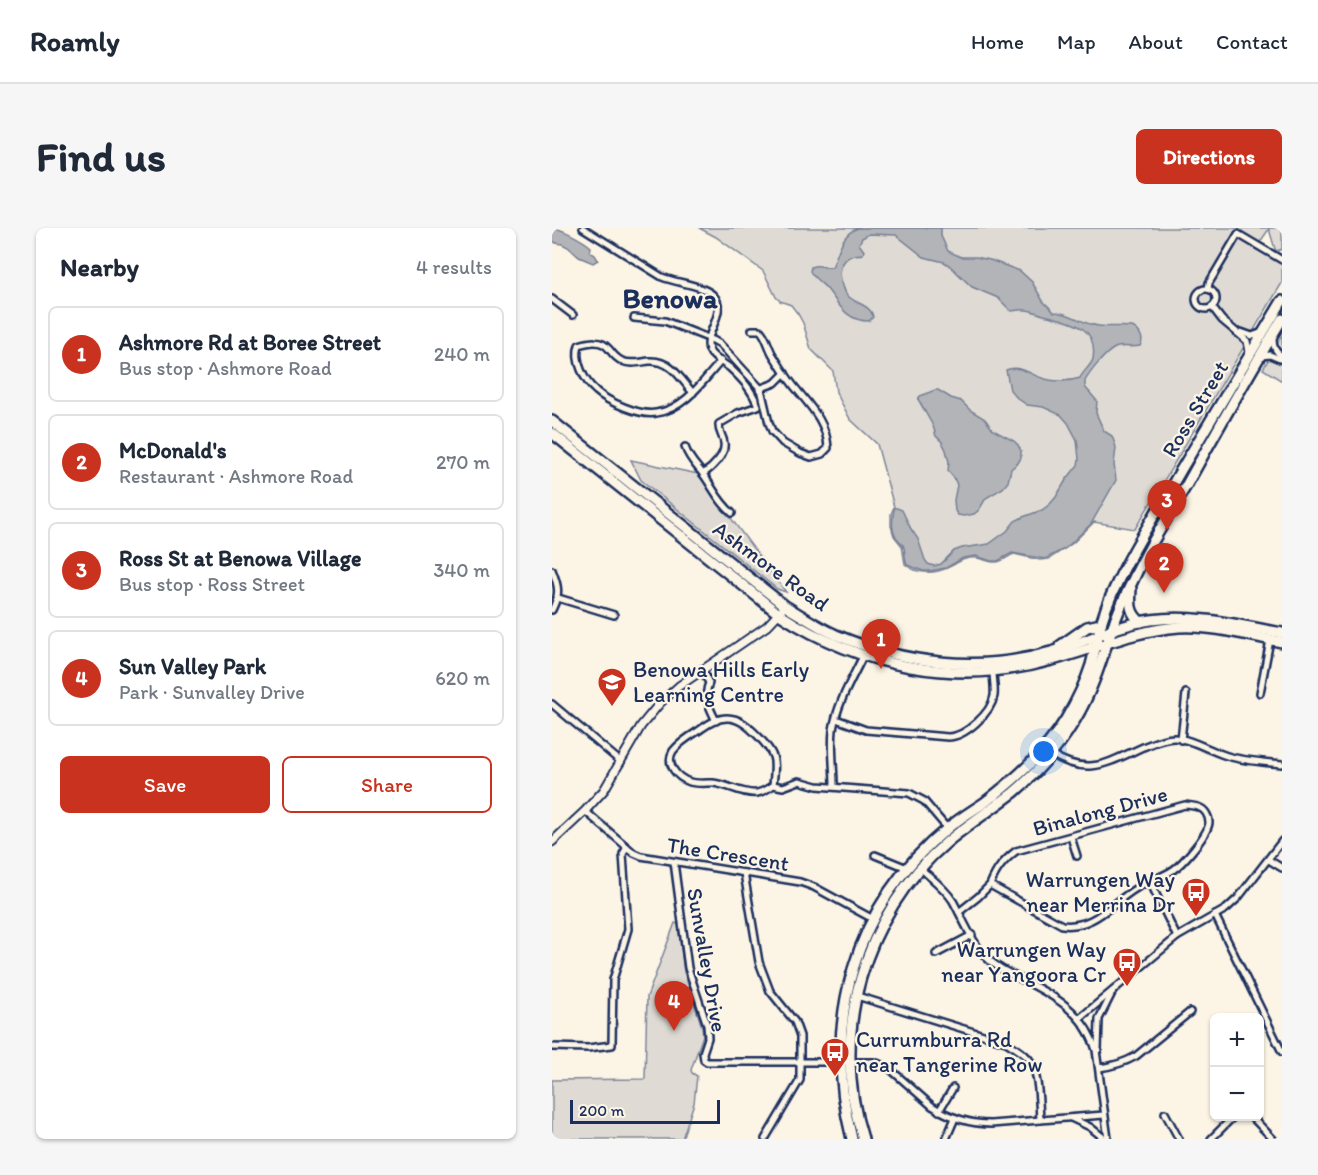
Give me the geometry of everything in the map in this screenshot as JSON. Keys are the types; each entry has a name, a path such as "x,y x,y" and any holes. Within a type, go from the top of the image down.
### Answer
{"main road":[{"name":"Ross Street","path":"845,1061 862,969 897,897 920,868 955,835 1020,786 1051,754 1067,733 1089,695 1112,629 1132,584 1209,442 1260,357 1282,301"},
{"name":"Ross Street","path":"845,1061 841,1027 847,991 855,960 883,902 907,868 947,829 1012,782 1044,749 1066,718 1083,687 1092,663 1106,607 1122,572 1249,357 1282,319"},
{"name":"Ashmore Road","path":"552,421 812,634 863,656 903,666 967,673 1021,668 1143,632 1184,627 1202,627 1282,642"},
{"name":"Ashmore Road","path":"552,432 782,610 867,647 923,660 982,663 1021,659 1050,652 1112,629 1141,622 1170,619 1218,621 1282,633"},
{"path":"1132,584 1131,610 1141,622"},
{"path":"1050,652 1086,628 1101,624"},
{"path":"845,1061 844,1103 852,1139"},
{"path":"845,1061 863,1139"}],"street":[{"path":"583,228 662,277 707,291 717,301 709,350 752,391 758,405 719,424 719,431 724,441 723,451 714,465 703,474"},
{"path":"1208,289 1210,281 1238,234 1282,260"},
{"path":"1208,289 1216,297 1212,307 1203,308 1198,305 1197,298 1203,290 1208,289"},
{"path":"552,299 573,315"},
{"path":"1212,307 1228,326 1247,341 1249,357"},
{"path":"634,318 665,321 720,344 761,388 769,423 776,436 805,456 822,454 828,448 825,429 815,411 771,353 764,334 760,330 752,330"},
{"path":"1228,326 1249,336 1268,333 1276,352 1282,358"},
{"path":"693,393 674,369 665,364 657,361 628,363 613,355 608,347 600,342 579,345 576,353 578,362 597,392 618,405 644,413 656,413 672,408 685,400 693,393 721,361"},
{"path":"1260,357 1270,355 1282,358"},
{"path":"752,391 775,383 785,373"},
{"path":"685,447 689,457 703,474 719,501 732,513"},
{"path":"552,570 558,585 558,598 552,610"},
{"path":"558,598 614,615"},
{"path":"552,842 585,811 607,786 652,711 702,669 767,626 782,610"},
{"path":"1260,693 1270,640"},
{"path":"834,786 833,731 840,706 863,656"},
{"path":"702,669 709,683 706,691 707,701 716,721"},
{"path":"836,719 866,730 957,736 977,722 991,705 994,694 993,671"},
{"path":"1181,740 1186,693"},
{"path":"552,704 621,762"},
{"path":"773,784 776,764 774,756 743,722 734,718 716,721 694,733 672,752 670,762 674,772 690,782 719,784 757,793 773,784 783,787 799,781 817,786 909,793 924,801 947,829"},
{"path":"1051,754 1072,764 1098,766 1157,741 1175,738 1249,761 1282,764"},
{"name":"Binalong Drive","path":"959,912 990,885 1005,859 1016,851 1185,805 1199,807 1206,813 1209,822 1207,830 1194,848 1172,871 1149,880 1103,913 1088,922 1073,927 1062,925 990,885"},
{"name":"The Crescent","path":"585,811 641,856 807,884 873,919"},
{"path":"1071,837 1077,856"},
{"path":"1080,1018 1177,937 1226,909 1238,898 1282,841"},
{"path":"552,1047 588,1048 612,1045 613,980 628,929 623,854 627,847"},
{"path":"875,855 907,868"},
{"path":"1269,860 1282,868"},
{"name":"Sunvalley Drive","path":"674,862 688,968 707,1025 708,1038 703,1053 704,1060 707,1062 800,1062"},
{"path":"920,868 951,898 988,959 1057,999 1080,1018 1095,1045 1106,1139"},
{"path":"744,873 759,962 770,991 787,1012 800,1036 800,1080 765,1139"},
{"path":"1149,880 1177,937"},
{"path":"1215,915 1282,1052"},
{"path":"936,954 972,935"},
{"path":"1098,1059 1099,1019 1116,987"},
{"path":"856,995 1006,1042 1030,1060 1035,1072 1040,1120"},
{"path":"1099,1068 1118,1065 1136,1056 1190,1012"},
{"path":"800,1062 869,1061 883,1065 932,1106 955,1119 973,1123 991,1124 1104,1115"},
{"path":"939,1110 953,1089"},
{"path":"1165,1113 1179,1139"},
{"path":"1070,1118 1090,1127 1106,1139"},
{"path":"946,1139 955,1119"},
{"path":"1211,1139 1229,1121"},
{"path":"1256,1121 1273,1139"}],"shaded area":[{"path":"552,228 566,232 587,244 591,247 590,252 598,260 593,263 579,257 568,247 556,243 552,240"},
{"path":"699,228 1282,228 1282,249 1277,251 1275,249 1269,229 1260,242 1282,255 1282,283 1135,529 1094,522 1073,543 1049,559 1040,560 1014,554 997,562 970,558 963,559 944,569 921,572 905,564 902,546 894,536 891,514 894,507 877,444 850,419 836,392 833,371 811,349 798,314 791,305 776,297 763,271 716,237"},
{"path":"858,228 941,228 941,236 948,251 961,257 990,260 1020,271 1032,282 1043,301 1054,312 1095,325 1132,327 1139,332 1142,338 1140,346 1118,347 1111,350 1085,381 1085,387 1097,401 1096,413 1104,431 1112,436 1115,444 1116,480 1091,524 1066,548 1045,559 1012,553 998,561 976,556 963,558 946,568 930,571 907,565 903,545 893,530 894,508 902,510 918,539 925,560 934,566 941,564 954,551 989,544 1007,531 1015,521 1042,510 1056,497 1078,465 1077,440 1061,415 1043,407 1027,405 1017,398 1010,390 1006,370 1020,369 1051,380 1066,381 1080,378 1092,362 1093,348 1087,333 1081,328 1031,311 1011,311 998,298 972,287 949,265 924,257 896,235 869,234 862,238 859,244 864,251 863,254 850,257 843,262 840,274 846,293 851,299 869,310 873,317 869,321 854,318 844,311 810,271 814,266 832,267 844,239"},
{"path":"1282,335 1282,381 1263,369"},
{"path":"935,390 961,401 985,419 993,430 1014,441 1021,451 1021,458 1011,469 1008,482 1003,488 986,498 974,514 964,516 958,515 955,511 954,500 957,485 948,471 949,462 946,450 936,436 918,399"},
{"path":"631,460 698,474 786,592 777,589 641,480"},
{"path":"675,923 678,924 684,972 703,1035 691,1070 697,1076 694,1103 682,1139 552,1139 552,1080 645,1079 647,997"}],"place":[{"name":"Ross St at Benowa Village","path":"1167,530"},
{"name":"McDonald's","path":"1164,593"},
{"name":"Ashmore Rd at Boree Street","path":"881,669"},
{"name":"Benowa Hills Early Learning Centre","path":"612,708"},
{"name":"Warrungen Way near Merrina Dr","path":"1196,918"},
{"name":"Warrungen Way near Yangoora Cr","path":"1127,988"},
{"name":"Sun Valley Park","path":"674,1031"},
{"name":"Currumburra Rd near Tangerine Row","path":"835,1078"}],"district":[{"name":"Benowa","path":"670,298"}]}
